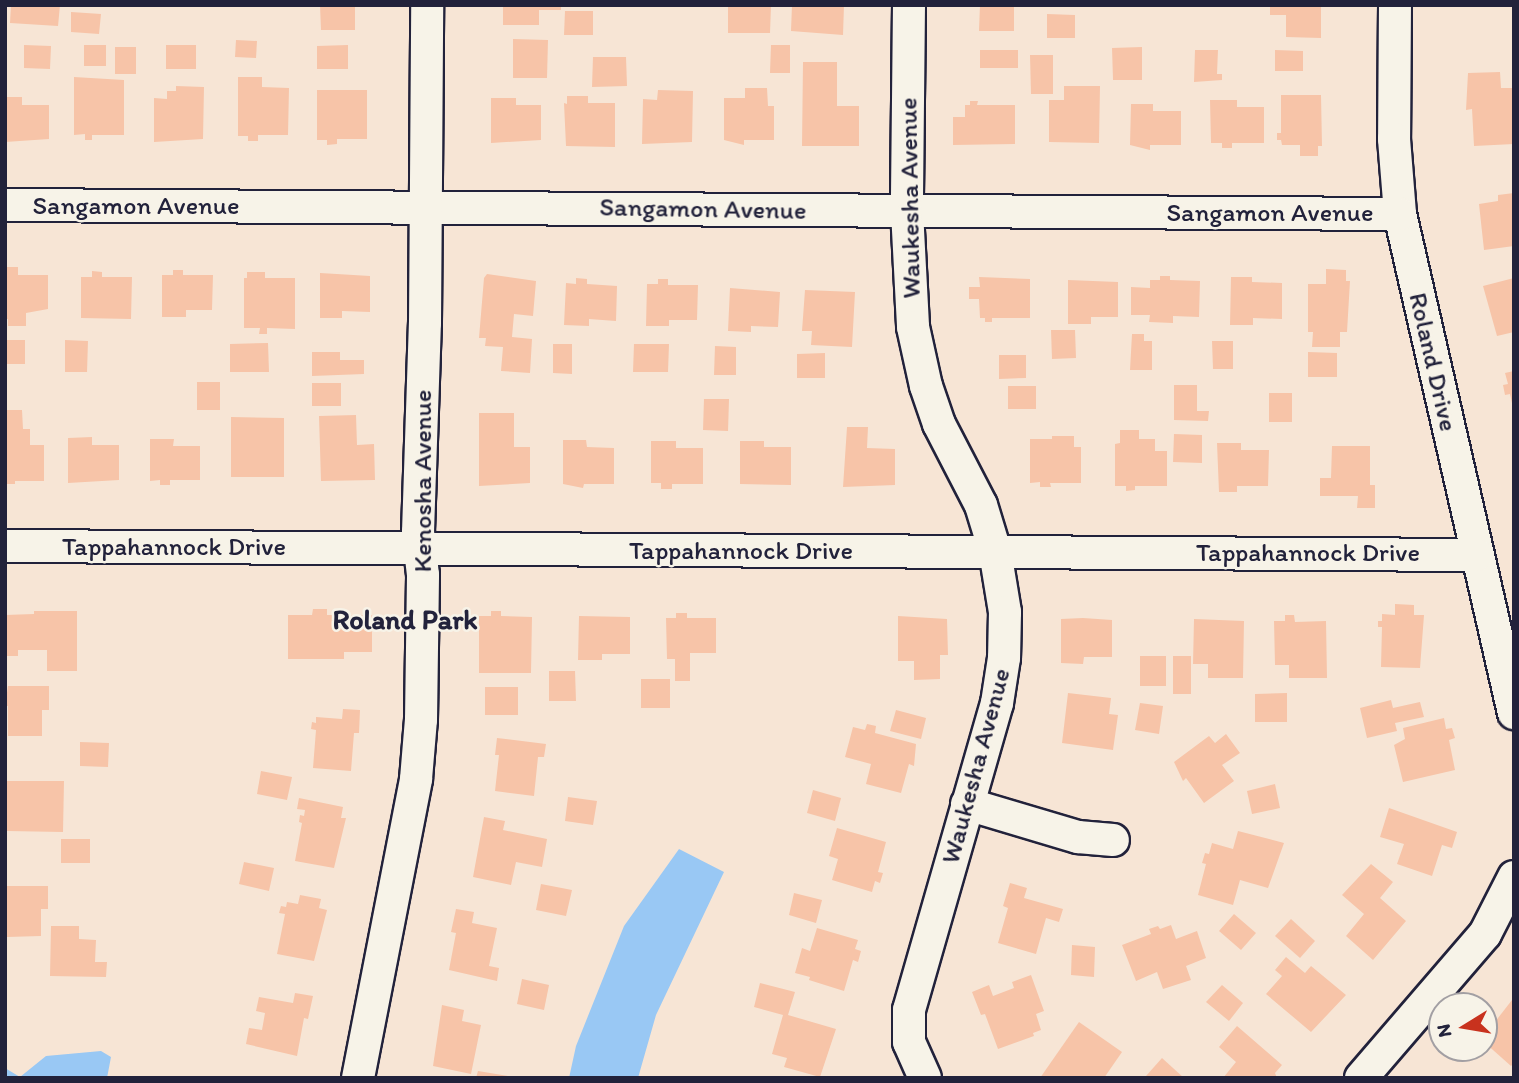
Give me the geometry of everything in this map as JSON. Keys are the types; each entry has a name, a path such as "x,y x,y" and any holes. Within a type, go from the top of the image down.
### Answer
{"street":[{"name":"Kenosha Avenue","path":"358,1078 416,779 421,720 423,575 418,548 426,209 427,5"},
{"name":"Waukesha Avenue","path":"909,5 907,211 913,327 926,386 939,424 981,505 995,551 1005,612 1004,658 996,703 909,1010 909,1042 924,1075"},
{"name":"Roland Drive","path":"1395,5 1394,139 1400,214 1514,713"},
{"name":"Sangamon Avenue","path":"5,205 1400,214"},
{"name":"Tappahannock Drive","path":"5,546 1477,555"},
{"path":"967,804 1078,837 1113,840"},
{"path":"1360,1078 1485,934 1507,896 1514,877"}],"water":[{"path":"679,849 724,872 656,1015 638,1078 569,1078 576,1046 624,926"},
{"path":"101,1051 111,1057 107,1078 5,1078 5,1068 20,1077 46,1056"}],"building":[{"path":"11,5 60,5 58,26 10,23"},
{"path":"320,5 355,5 355,30 321,30"},
{"path":"503,5 561,5 561,10 539,10 539,25 503,25"},
{"path":"728,5 771,5 770,33 728,33"},
{"path":"792,5 844,5 843,35 791,31"},
{"path":"980,5 1014,5 1014,31 979,31"},
{"path":"1270,5 1321,5 1321,38 1286,37 1286,15 1270,15"},
{"path":"565,11 593,11 593,35 564,35"},
{"path":"71,12 101,14 99,34 71,32"},
{"path":"1047,14 1075,15 1075,38 1047,38"},
{"path":"513,39 548,40 547,78 513,78"},
{"path":"236,40 257,41 256,58 235,57"},
{"path":"24,45 51,46 50,69 24,68"},
{"path":"84,45 106,45 106,66 84,66"},
{"path":"166,45 196,45 196,69 166,69"},
{"path":"348,45 348,69 317,69 317,46"},
{"path":"771,45 790,45 790,73 770,73"},
{"path":"115,47 136,47 136,74 115,74"},
{"path":"1142,47 1142,80 1113,80 1112,48"},
{"path":"980,50 1018,50 1018,68 980,68"},
{"path":"1195,50 1218,50 1217,74 1222,74 1222,80 1194,82"},
{"path":"1275,50 1303,51 1303,71 1275,71"},
{"path":"1030,55 1053,55 1053,94 1031,94"},
{"path":"593,57 626,57 627,86 592,87"},
{"path":"803,62 837,62 837,106 859,106 859,146 802,146"},
{"path":"1500,72 1501,88 1514,88 1514,144 1474,146 1472,109 1466,110 1468,73"},
{"path":"74,77 124,80 124,135 92,135 92,140 85,140 85,134 74,135"},
{"path":"238,77 262,77 262,87 289,88 288,135 258,135 258,141 248,141 248,136 238,136"},
{"path":"176,86 204,87 203,139 154,142 154,98 167,99 167,91 176,91"},
{"path":"1064,86 1100,86 1099,143 1049,142 1049,100 1064,100"},
{"path":"745,88 767,88 768,106 774,106 774,140 744,140 744,145 724,140 724,98 745,98"},
{"path":"317,90 367,90 367,139 337,139 337,144 327,145 327,140 317,140"},
{"path":"658,90 693,91 692,142 642,144 643,99 657,100"},
{"path":"1281,95 1321,95 1322,146 1318,146 1318,156 1300,156 1300,145 1282,145 1281,140 1277,140 1277,133 1281,133"},
{"path":"567,96 588,96 588,103 615,103 615,147 566,146 564,103 567,104"},
{"path":"5,97 22,97 22,105 49,105 49,139 5,142"},
{"path":"491,98 516,98 516,105 541,105 541,140 491,143"},
{"path":"1210,100 1237,100 1237,107 1264,107 1264,143 1232,143 1232,148 1222,148 1222,143 1211,143"},
{"path":"970,101 978,101 977,105 1015,105 1015,144 953,145 953,117 965,117 965,105 970,105"},
{"path":"1131,104 1153,104 1153,111 1181,111 1181,145 1150,145 1150,150 1130,145"},
{"path":"1514,193 1514,246 1484,250 1479,204 1498,201 1498,195"},
{"path":"5,267 18,267 18,275 48,275 48,309 26,313 26,326 8,326 8,319 5,319"},
{"path":"1326,269 1346,270 1346,281 1350,281 1347,332 1340,332 1340,347 1312,347 1313,332 1308,332 1308,284 1326,284"},
{"path":"173,270 183,270 183,275 213,275 212,310 186,310 186,317 162,317 162,275 173,275"},
{"path":"92,271 102,272 102,277 132,277 131,319 81,318 81,277 92,277"},
{"path":"247,272 265,272 265,278 295,278 295,329 267,328 267,334 259,334 260,328 244,328 244,278 247,278"},
{"path":"320,273 370,276 370,312 342,311 342,318 320,318"},
{"path":"487,274 536,281 533,316 514,314 512,337 532,339 530,373 501,371 503,347 485,346 486,338 479,338 484,278"},
{"path":"1160,276 1170,276 1170,280 1200,281 1199,317 1173,316 1173,323 1149,322 1150,315 1131,315 1131,287 1150,288 1150,280 1160,280"},
{"path":"979,277 1030,279 1030,318 992,318 992,322 985,322 985,318 980,318 979,299 969,299 969,287 980,287"},
{"path":"1231,277 1252,277 1252,282 1282,283 1282,319 1253,318 1253,325 1230,325"},
{"path":"576,278 587,279 587,284 617,286 616,321 589,319 589,326 564,325 566,283 576,284"},
{"path":"1514,278 1514,332 1497,336 1483,286"},
{"path":"658,279 668,279 668,285 698,285 697,320 669,320 669,326 646,326 647,284 658,284"},
{"path":"1068,280 1118,282 1118,317 1091,317 1091,324 1068,324"},
{"path":"730,288 780,292 778,327 751,326 751,332 728,331"},
{"path":"805,290 855,292 852,347 811,345 812,331 802,331"},
{"path":"1051,330 1075,330 1076,358 1052,359"},
{"path":"1132,334 1144,334 1144,341 1152,341 1152,370 1130,370"},
{"path":"5,340 25,340 25,364 5,364"},
{"path":"65,340 88,341 87,372 65,372"},
{"path":"1212,341 1233,341 1233,369 1213,369"},
{"path":"268,343 269,372 230,372 230,344"},
{"path":"553,344 572,344 572,374 553,373"},
{"path":"634,344 669,344 668,372 633,372"},
{"path":"715,346 736,347 736,375 714,375"},
{"path":"312,352 340,352 340,360 364,360 364,374 312,376"},
{"path":"1308,352 1337,353 1337,377 1308,377"},
{"path":"825,353 825,378 797,378 797,354"},
{"path":"999,355 1026,355 1026,378 999,379"},
{"path":"1514,371 1513,408 1510,394 1505,395 1503,385 1508,384 1505,373"},
{"path":"197,382 220,382 220,410 197,410"},
{"path":"312,383 341,383 341,406 312,406"},
{"path":"1174,385 1197,385 1197,411 1209,411 1208,421 1174,420"},
{"path":"1008,386 1036,386 1036,409 1008,409"},
{"path":"1269,393 1292,393 1292,422 1269,422"},
{"path":"704,399 729,399 728,431 703,430"},
{"path":"5,410 22,410 23,429 30,429 30,445 44,445 44,481 15,481 15,484 5,484"},
{"path":"479,413 514,413 514,447 530,447 530,483 479,486"},
{"path":"356,415 357,445 374,444 375,480 321,481 319,416"},
{"path":"231,417 284,418 284,477 231,477"},
{"path":"847,427 868,427 867,448 895,449 895,485 843,487"},
{"path":"1120,430 1139,430 1139,439 1155,439 1155,451 1167,451 1167,486 1135,486 1135,490 1126,491 1126,486 1115,486 1115,444 1120,443"},
{"path":"1174,434 1202,435 1202,463 1173,462"},
{"path":"1052,436 1074,436 1074,447 1081,447 1081,483 1050,483 1051,487 1040,487 1040,482 1030,483 1030,439 1052,439"},
{"path":"92,437 92,445 119,445 119,480 68,483 68,438"},
{"path":"150,439 174,439 173,446 200,446 200,480 170,480 170,485 160,485 160,480 150,481"},
{"path":"563,440 586,440 587,447 614,448 614,484 584,484 583,488 563,484"},
{"path":"651,441 676,441 676,448 703,448 703,484 672,484 672,489 661,489 661,483 651,483"},
{"path":"740,441 764,441 764,447 791,447 791,485 740,484"},
{"path":"1217,443 1241,443 1241,450 1269,450 1268,486 1237,486 1237,492 1219,492"},
{"path":"1332,446 1370,446 1370,485 1375,485 1375,508 1357,508 1358,496 1320,496 1320,478 1331,478"},
{"path":"1395,604 1414,605 1414,615 1424,615 1420,668 1381,667 1382,627 1378,627 1378,621 1382,621 1382,614 1395,615"},
{"path":"313,609 327,609 327,615 372,615 372,652 344,652 344,659 288,659 288,615 312,615"},
{"path":"34,611 77,611 77,671 47,671 47,650 18,650 18,656 5,656 5,615 34,614"},
{"path":"491,611 501,611 501,616 532,617 531,673 479,673 479,616 491,616"},
{"path":"676,613 687,613 687,618 716,618 716,653 690,653 690,681 675,681 675,659 667,659 666,618 676,618"},
{"path":"1285,615 1294,615 1295,622 1326,621 1327,678 1289,678 1289,665 1275,665 1274,621 1285,621"},
{"path":"579,616 630,617 630,654 602,654 602,660 578,660"},
{"path":"898,616 947,619 948,655 940,655 940,679 914,680 914,661 898,661"},
{"path":"1061,619 1112,620 1112,657 1084,657 1083,664 1061,663"},
{"path":"1194,619 1244,621 1243,678 1208,678 1208,664 1193,664"},
{"path":"1140,656 1166,656 1166,686 1140,686"},
{"path":"1173,656 1191,656 1191,694 1173,694"},
{"path":"549,671 575,671 576,701 549,701"},
{"path":"641,679 670,679 670,708 641,708"},
{"path":"8,686 49,686 49,710 42,710 42,736 8,736 8,706 5,706"},
{"path":"485,687 518,687 518,715 485,715"},
{"path":"1068,693 1111,698 1109,714 1118,715 1113,750 1062,743"},
{"path":"1287,693 1287,722 1255,722 1255,694"},
{"path":"1391,700 1393,708 1420,702 1424,717 1395,723 1397,731 1367,738 1360,708"},
{"path":"1140,703 1163,706 1159,734 1135,730"},
{"path":"343,709 360,710 359,733 354,733 351,771 313,768 316,730 311,729 312,722 316,723 316,717 342,719"},
{"path":"896,710 926,718 921,739 890,731"},
{"path":"1444,718 1446,729 1452,728 1455,738 1449,740 1455,770 1403,782 1394,745 1405,739 1403,728"},
{"path":"867,724 876,726 875,733 916,744 914,766 909,764 901,793 866,784 871,764 845,757 853,727 865,730"},
{"path":"1226,734 1240,753 1222,765 1234,781 1204,803 1186,778 1183,781 1174,762 1209,736 1215,743"},
{"path":"497,738 546,744 544,757 538,757 534,796 495,791 499,755 495,755"},
{"path":"80,742 109,743 108,767 80,766"},
{"path":"261,771 292,777 287,800 257,794"},
{"path":"5,781 64,781 63,832 7,831"},
{"path":"1275,784 1280,808 1252,814 1247,791"},
{"path":"813,790 841,798 835,821 807,813"},
{"path":"568,797 597,801 593,825 565,821"},
{"path":"299,798 343,807 341,818 346,818 334,868 295,861 302,823 299,822 300,815 304,816 305,810 297,809"},
{"path":"1389,808 1457,832 1452,848 1442,845 1432,876 1397,864 1404,844 1380,837"},
{"path":"484,817 505,821 503,830 547,839 542,867 516,862 511,885 473,877"},
{"path":"837,828 886,842 878,872 883,873 880,883 875,881 872,892 832,880 838,859 829,856"},
{"path":"1238,831 1284,843 1268,888 1240,880 1233,905 1198,895 1206,864 1202,863 1205,853 1209,854 1212,843 1233,849"},
{"path":"61,839 90,839 90,863 61,863"},
{"path":"244,862 274,868 269,891 239,884"},
{"path":"1371,864 1393,882 1380,898 1406,921 1373,960 1346,936 1364,914 1342,895"},
{"path":"1010,883 1027,888 1024,898 1063,909 1059,922 1046,918 1036,954 998,943 1008,908 1003,906"},
{"path":"541,884 572,890 566,916 536,910"},
{"path":"7,886 48,886 48,909 41,909 41,936 7,937"},
{"path":"794,893 822,900 816,923 789,915"},
{"path":"300,895 321,899 319,908 327,910 314,961 277,954 285,914 279,913 281,906 286,907 287,902 298,904"},
{"path":"456,909 474,912 472,923 497,928 489,966 499,968 497,981 449,970 456,933 451,932"},
{"path":"1234,914 1256,933 1241,950 1219,931"},
{"path":"1291,919 1315,941 1300,958 1275,936"},
{"path":"1171,925 1176,939 1197,931 1206,958 1186,966 1191,980 1163,989 1157,972 1136,981 1122,945 1151,934 1149,929"},
{"path":"51,926 79,926 79,939 96,940 95,962 107,962 106,977 50,976"},
{"path":"817,928 858,940 855,949 861,951 858,962 853,960 844,991 795,973 802,948 810,951"},
{"path":"1072,945 1095,947 1094,977 1071,975"},
{"path":"1286,957 1305,973 1311,966 1346,995 1311,1032 1266,994 1282,976 1275,970"},
{"path":"1031,975 1044,1011 1036,1014 1041,1030 1033,1033 1034,1036 998,1049 985,1014 981,1015 972,992 989,985 993,996 1014,988 1012,982"},
{"path":"522,979 549,985 544,1010 517,1004"},
{"path":"760,983 795,992 788,1015 836,1029 820,1077 784,1067 787,1058 772,1054 783,1015 754,1007"},
{"path":"1222,985 1243,1003 1229,1021 1206,1002"},
{"path":"295,993 313,996 308,1019 304,1018 297,1056 246,1044 249,1028 262,1030 265,1013 256,1011 259,997 293,1003"},
{"path":"1512,1000 1514,1063 1511,1066 1498,1054 1498,1018"},
{"path":"442,1005 464,1010 462,1021 481,1025 471,1074 433,1066"},
{"path":"1079,1022 1122,1052 1104,1078 1040,1078"},
{"path":"1237,1026 1282,1065 1275,1073 1277,1078 1223,1078 1236,1062 1219,1047"},
{"path":"1162,1058 1184,1078 1146,1076"},
{"path":"478,1071 508,1076 508,1078 476,1078"}],"district":[{"name":"Roland Park","path":"405,619"}]}
